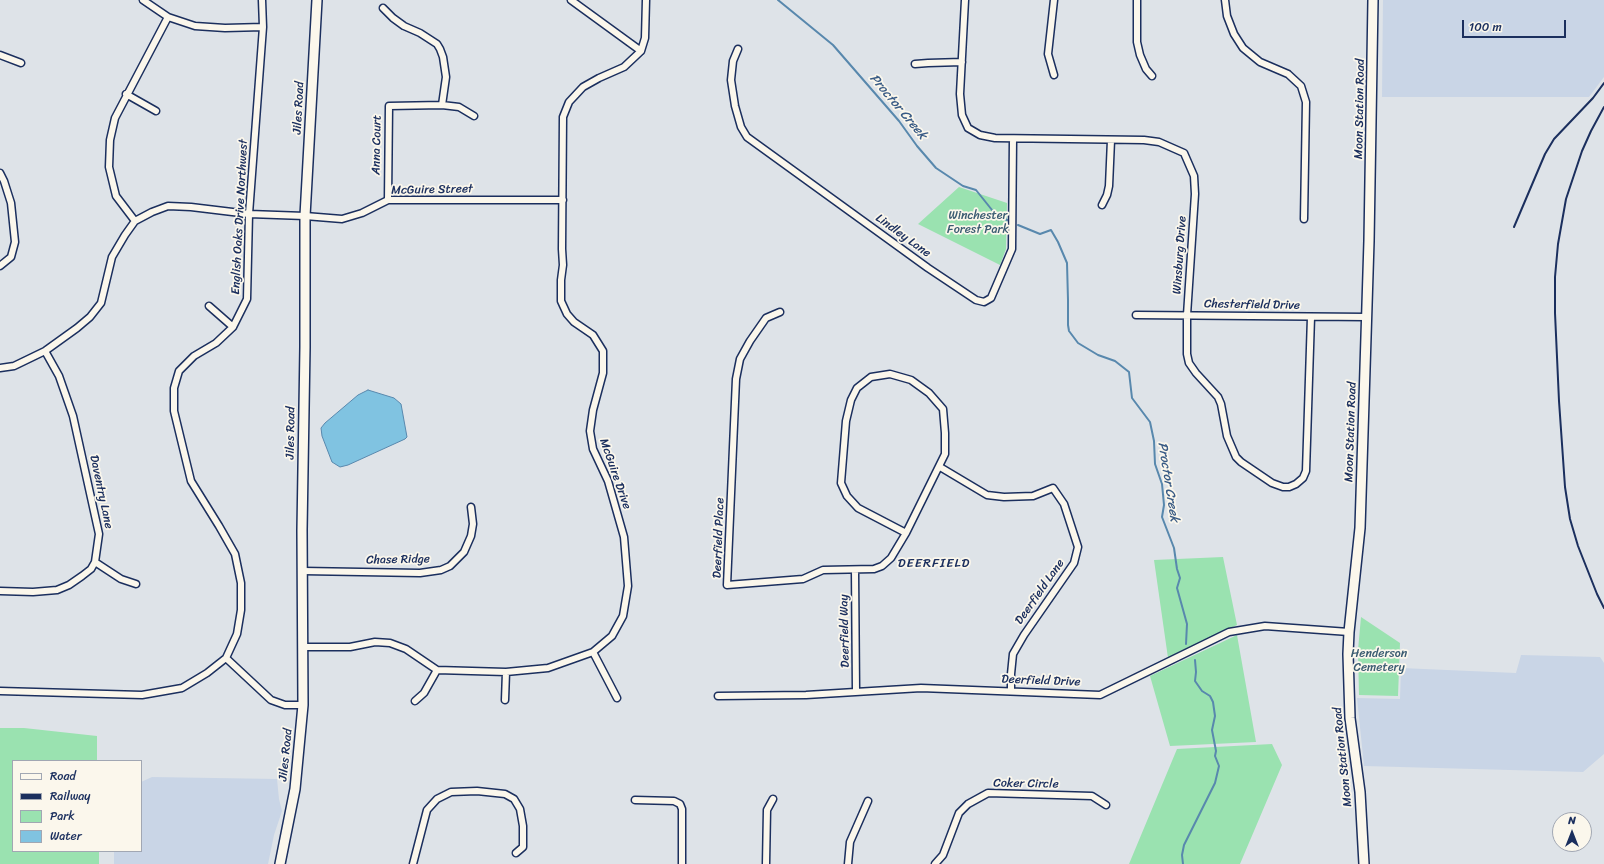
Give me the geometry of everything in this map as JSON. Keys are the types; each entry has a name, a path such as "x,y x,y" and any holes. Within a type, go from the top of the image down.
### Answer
{"street":[{"path":"143,0 168,17 196,26 225,28 263,27"},
{"name":"English Oaks Drive Northwest","path":"0,691 142,694 182,688 207,673 226,658 237,634 242,610 241,583 235,554 191,481 174,411 174,388 179,371 194,356 216,343 233,327 247,299 249,214 263,27 262,0"},
{"name":"Jiles Road","path":"280,864 295,789 303,705 305,216 317,0"},
{"path":"570,0 641,51 645,38 646,0"},
{"name":"Winsburg Drive","path":"965,0 960,94 962,115 968,128 980,135 995,138 1159,142 1184,153 1194,176 1195,194 1187,315 1187,354 1189,363 1218,397 1222,404 1229,443 1236,457 1272,483 1283,487 1289,487 1300,481 1306,471 1311,317"},
{"path":"1054,0 1048,54 1054,75"},
{"path":"1137,0 1137,42 1140,56 1146,69 1152,76"},
{"path":"1225,0 1227,16 1234,34 1243,48 1260,62 1288,74 1301,86 1306,102 1304,219"},
{"name":"Moon Station Road","path":"1364,864 1361,808 1350,705 1349,632 1360,528 1367,317 1373,0"},
{"path":"383,8 404,26 420,33 437,44 443,58 446,77 442,105"},
{"path":"0,368 14,366 45,351 78,328 101,302 112,257 135,221 116,196 109,168 111,133 115,118 126,94 168,17"},
{"name":"Lindley Lane","path":"738,50 733,62 731,80 735,106 741,127 747,137 928,268 976,300 984,302 991,298 1012,249 1014,139"},
{"name":"McGuire Drive","path":"437,670 506,672 548,668 593,652 612,636 623,616 628,586 624,536 608,481 593,449 590,431 593,410 602,373 603,351 593,335 574,322 567,314 561,301 561,280 564,265 562,249 563,117 569,102 583,87 624,67 641,51"},
{"path":"0,55 21,63"},
{"path":"915,64 928,62 962,62"},
{"path":"126,94 156,111"},
{"name":"Anna Court","path":"388,200 389,106 442,105 459,107 474,116"},
{"path":"1102,205 1107,195 1109,186 1111,140"},
{"path":"0,173 11,203 15,242 11,257 0,266"},
{"name":"McGuire Street","path":"135,221 168,206 191,206 249,214 342,219 388,200 563,200"},
{"path":"209,306 233,327"},
{"name":"Deerfield Place","path":"780,312 766,318 740,359 736,380 728,585 803,579 822,570 874,569 882,566 891,558 906,533 946,454 943,409 929,393 911,380 890,374 871,377 857,388 851,400 846,421 841,483 847,496 858,508 906,533"},
{"name":"Chesterfield Drive","path":"1136,315 1367,317"},
{"name":"Daventry Lane","path":"45,351 59,376 75,423 99,534 95,562"},
{"name":"Deerfield Lane","path":"940,467 969,486 987,495 1004,497 1033,496 1053,488 1064,504 1078,547 1074,563 1024,634 1013,654 1011,691"},
{"name":"Chase Ridge","path":"303,571 420,573 441,570 450,566 464,552 471,536 473,524 471,507"},
{"path":"0,590 33,592 57,590 69,585 82,576 91,569 95,562 121,579 136,584"},
{"name":"Deerfield Way","path":"855,570 856,691"},
{"name":"Deerfield Drive","path":"718,696 806,695 921,688 1100,694 1224,634 1257,627 1349,632"},
{"path":"303,647 350,647 375,642 390,643 406,649 437,670 424,693 415,701"},
{"path":"593,652 617,698"},
{"path":"226,658 271,700 285,705 303,705"},
{"path":"505,700 506,672"},
{"path":"413,864 427,810 437,799 450,792 478,791 505,794 514,799 520,809 523,826 523,847 516,853"},
{"name":"Coker Circle","path":"934,864 943,856 959,813 968,804 988,793 1092,796 1106,805"},
{"path":"766,864 766,810 773,799"},
{"path":"635,800 674,801 680,804 682,809 682,864"},
{"path":"848,864 850,842 868,801"}],"shaded area":[{"path":"1383,0 1604,0 1604,77 1589,97 1382,97"},
{"path":"1521,655 1600,657 1604,663 1604,754 1583,772 1364,766 1357,698 1400,699 1401,668 1516,673"},
{"path":"152,777 277,779 282,811 274,835 268,864 114,864 114,852 142,852 142,782"}],"green space":[{"name":"Winchester Forest Park","path":"959,187 1007,203 1006,249 1000,265 918,224"},
{"path":"1223,557 1237,625 1168,658 1154,560"},
{"name":"Henderson Cemetery","path":"1361,617 1400,643 1398,696 1359,695 1358,650"},
{"path":"1237,635 1256,742 1170,746 1150,676"},
{"path":"0,728 24,728 97,736 97,760 12,760 12,852 99,852 99,864 0,864"},
{"path":"1272,744 1282,765 1240,864 1129,864 1177,749"}],"water":[{"path":"368,390 394,398 401,404 407,437 348,465 340,467 332,462 322,436 321,428 358,395"}],"waterway":[{"name":"Proctor Creek","path":"778,0 833,45 899,121 917,146 936,168 963,186 976,190 996,215 1007,220"},
{"name":"Proctor Creek","path":"1018,225 1040,234 1051,230 1067,263 1069,331 1078,343 1098,355 1115,361 1129,372 1132,398 1150,422 1154,441 1155,464 1162,484 1164,505 1162,517 1174,548 1180,578 1177,588 1187,624 1186,644"},
{"name":"Proctor Creek","path":"1183,864 1182,855 1184,845 1215,783 1219,766 1215,756 1216,751 1212,730 1215,716 1213,702 1210,696 1202,691 1195,681 1195,660"}],"railway":[{"path":"1514,227 1545,154 1554,139 1593,98 1604,83"},
{"path":"1604,107 1582,151 1566,199 1558,244 1555,277 1559,401 1565,487 1570,519 1578,546 1604,608"}],"district":[{"name":"DEERFIELD","path":"934,564"}]}
